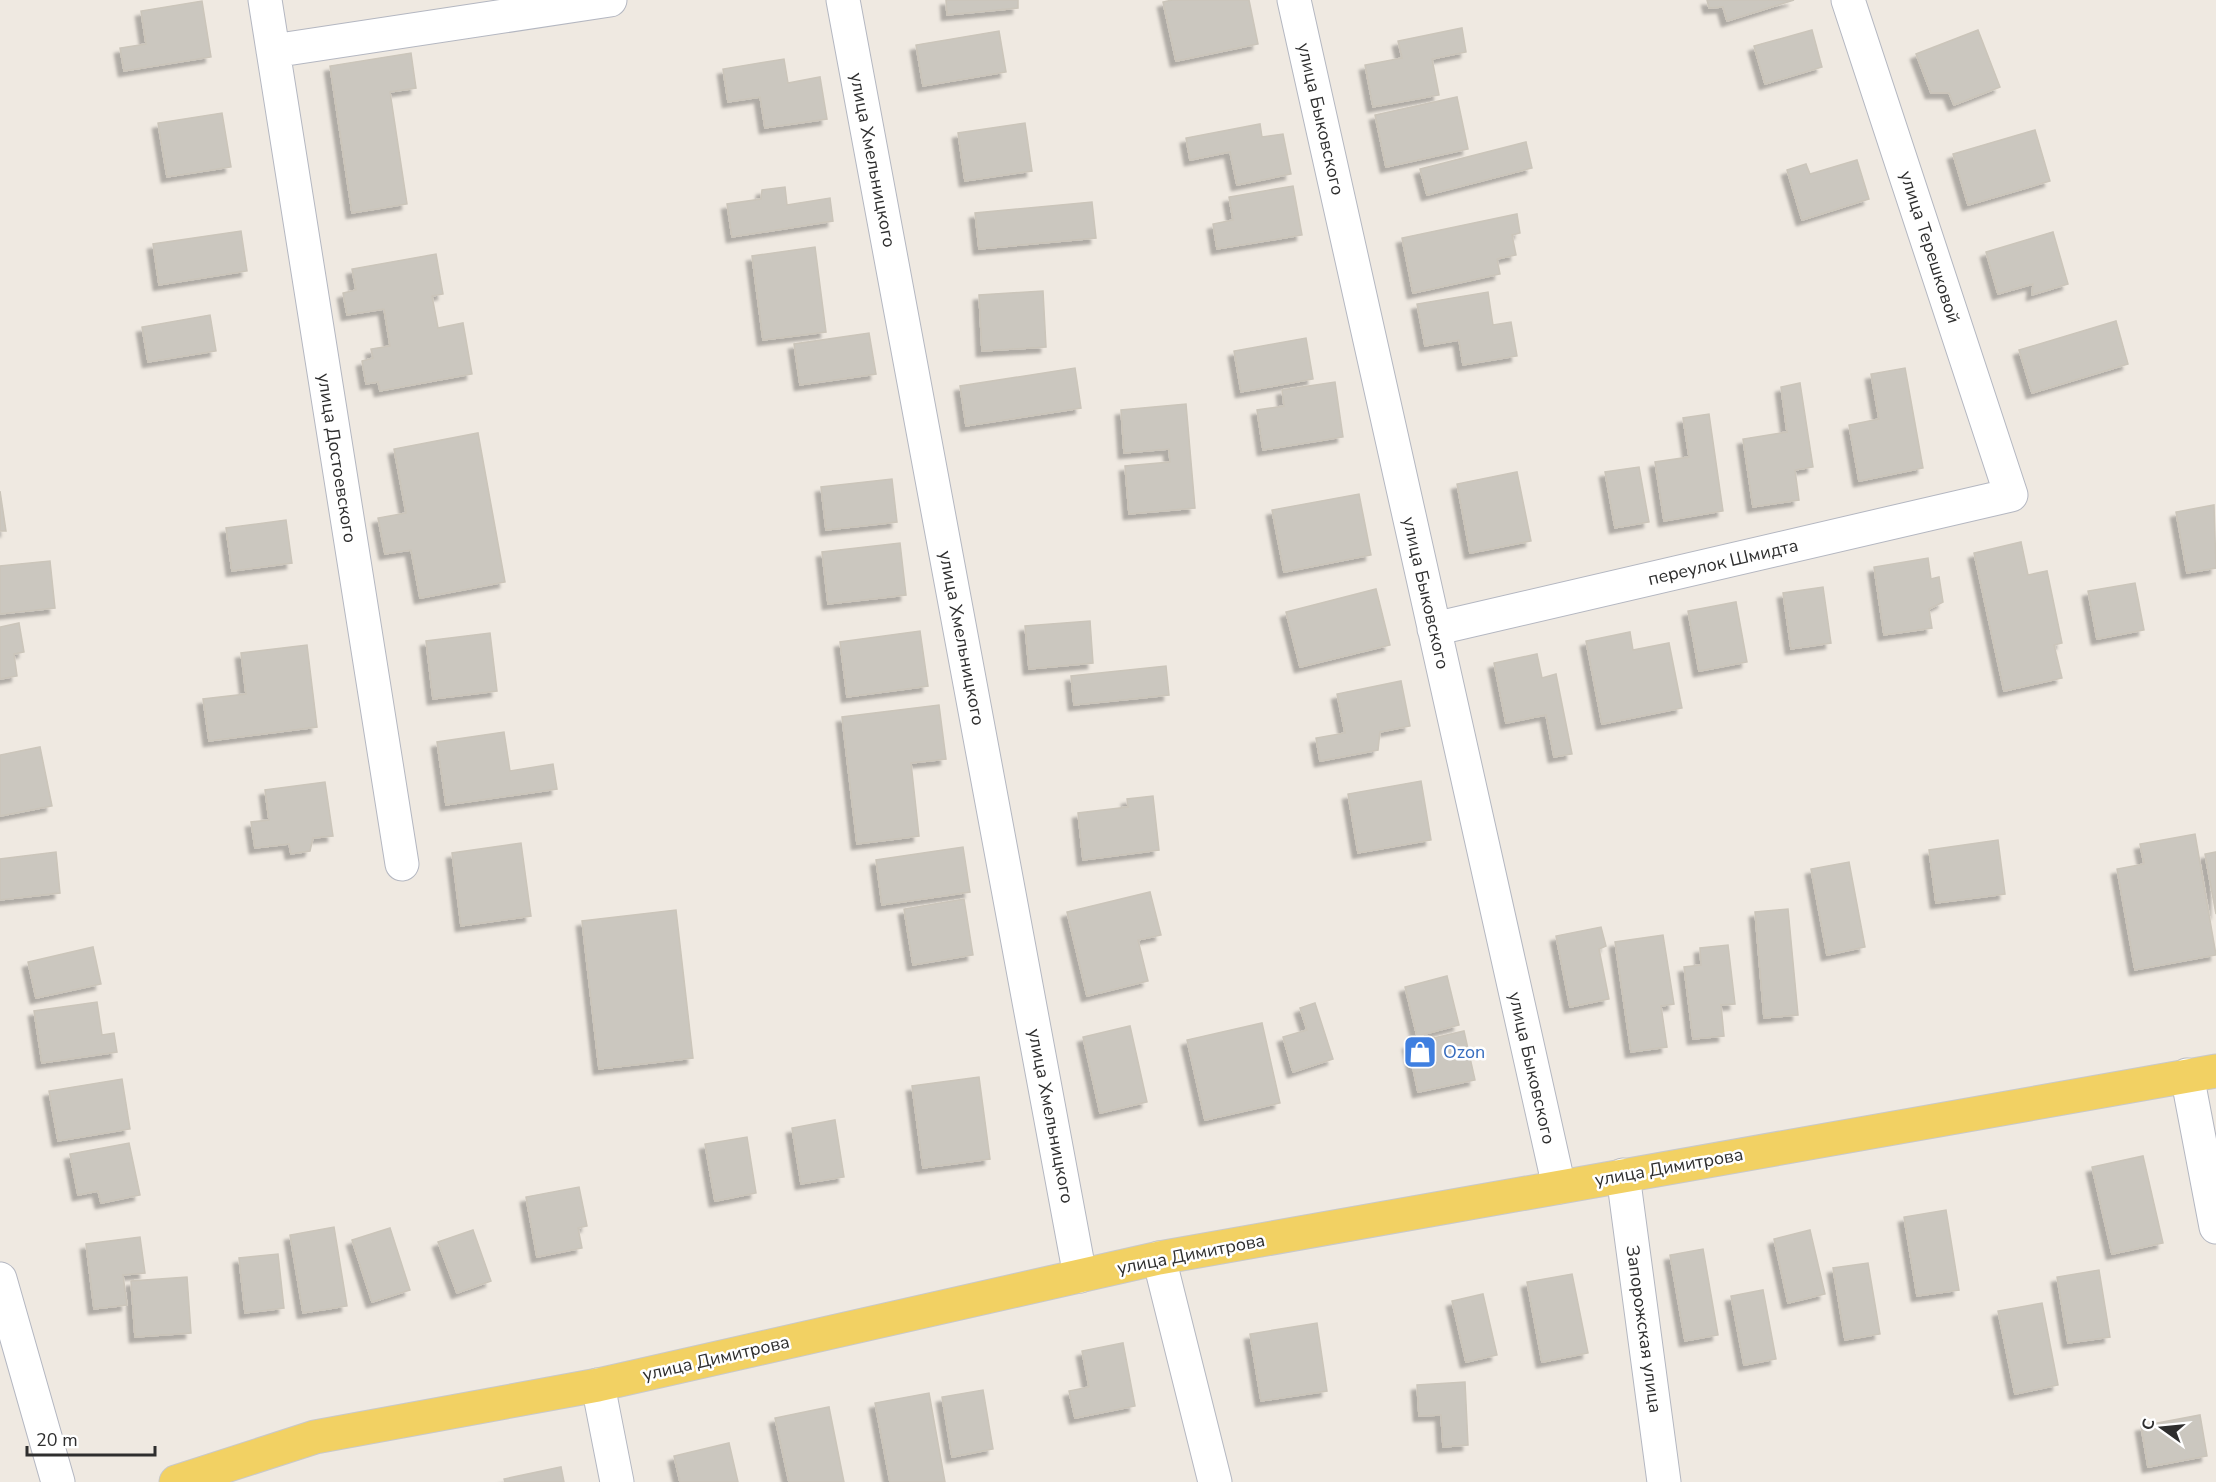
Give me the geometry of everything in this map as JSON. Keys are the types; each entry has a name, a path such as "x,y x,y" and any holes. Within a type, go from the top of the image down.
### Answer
{"main road":[{"name":"улица Димитрова","path":"176,1482 315,1437 597,1385 1159,1258 2201,1073"}],"street":[{"name":"улица Достоевского","path":"265,0 402,864"},
{"path":"273,51 610,0"},
{"name":"улица Хмельницкого","path":"843,0 1080,1276"},
{"name":"улица Быковского","path":"1294,0 1559,1187"},
{"name":"улица Терешковой","path":"1848,0 2011,495"},
{"name":"переулок Шмидта","path":"1434,629 2011,495"},
{"path":"2201,1073 2216,1227"},
{"name":"Запорожская улица","path":"1623,1175 1664,1482"},
{"path":"1159,1258 1215,1482"},
{"path":"0,1279 58,1482"},
{"path":"597,1385 617,1482"}],"building":[{"path":"946,0 1018,0 1018,8 947,15"},
{"path":"1249,0 1258,44 1176,61 1163,2"},
{"path":"1707,0 1794,0 1727,21 1723,7 1709,8"},
{"path":"202,1 211,57 124,71 120,48 146,44 141,11"},
{"path":"1462,28 1466,52 1432,59 1439,95 1373,107 1365,65 1402,58 1398,41"},
{"path":"1812,30 1822,67 1765,84 1754,46"},
{"path":"1978,30 2000,87 1954,105 1949,93 1931,93 1916,54"},
{"path":"999,31 1006,72 923,86 916,45"},
{"path":"411,53 416,88 390,92 407,204 352,213 330,66"},
{"path":"784,59 788,83 820,77 827,119 765,128 760,97 728,102 723,69"},
{"path":"1457,97 1468,149 1386,167 1375,115"},
{"path":"222,113 231,167 167,177 158,123"},
{"path":"1025,123 1032,171 965,181 958,133"},
{"path":"1260,124 1262,137 1283,134 1291,174 1237,185 1230,152 1190,160 1186,138"},
{"path":"2035,130 2050,181 1968,205 1953,154"},
{"path":"1526,142 1532,168 1427,195 1420,169"},
{"path":"1857,160 1869,199 1802,220 1787,170 1806,164 1810,174"},
{"path":"1293,186 1302,235 1217,249 1213,224 1233,220 1229,197"},
{"path":"785,187 787,205 830,198 833,221 732,237 727,204 761,199 762,190"},
{"path":"1092,202 1096,238 979,249 975,213"},
{"path":"1517,214 1520,233 1512,235 1516,255 1497,259 1500,274 1413,293 1402,238"},
{"path":"241,231 247,271 159,285 153,244"},
{"path":"2053,232 2068,284 2032,295 2033,284 1998,294 1986,252"},
{"path":"815,247 826,332 763,340 752,256"},
{"path":"436,254 443,294 432,296 438,328 463,323 472,374 380,391 378,382 366,384 362,361 373,358 371,349 390,346 384,309 347,315 343,293 356,290 352,269"},
{"path":"1043,291 1046,347 982,351 979,295"},
{"path":"1488,292 1493,325 1511,322 1517,356 1463,365 1459,340 1425,346 1417,304"},
{"path":"210,315 216,351 148,362 142,327"},
{"path":"2116,321 2128,364 2032,393 2019,350"},
{"path":"869,333 876,374 800,385 794,344"},
{"path":"1306,338 1313,379 1241,392 1234,351"},
{"path":"1075,368 1081,408 966,426 960,386"},
{"path":"1905,368 1923,468 1859,481 1849,425 1879,419 1871,374"},
{"path":"1335,382 1343,437 1263,450 1257,410 1284,406 1282,390"},
{"path":"1800,383 1813,467 1795,470 1799,500 1753,507 1743,439 1787,432 1781,387"},
{"path":"1186,404 1195,508 1129,514 1125,466 1170,462 1169,449 1124,453 1121,410"},
{"path":"1709,414 1723,511 1664,521 1655,462 1689,457 1683,418"},
{"path":"478,433 505,582 420,598 411,550 385,554 378,518 406,513 394,449"},
{"path":"1639,467 1649,522 1615,528 1605,472"},
{"path":"1517,472 1531,541 1470,553 1457,484"},
{"path":"892,479 897,522 826,530 821,487"},
{"path":"0,491 6,531 0,531"},
{"path":"1359,494 1371,555 1284,572 1272,510"},
{"path":"2214,505 2216,568 2187,573 2176,512"},
{"path":"286,520 292,563 232,571 226,528"},
{"path":"2021,542 2028,575 2047,571 2062,643 2054,645 2062,678 2004,691 1974,553"},
{"path":"900,543 906,595 828,604 822,552"},
{"path":"1928,558 1931,579 1939,577 1943,602 1929,609 1932,628 1884,635 1874,567"},
{"path":"50,561 55,608 0,614 0,566"},
{"path":"2135,583 2144,630 2097,639 2088,591"},
{"path":"1823,587 1831,643 1791,649 1783,593"},
{"path":"1376,589 1390,645 1300,667 1286,612"},
{"path":"1736,602 1747,662 1699,671 1688,611"},
{"path":"1090,621 1093,663 1029,669 1025,626"},
{"path":"19,623 24,652 14,654 17,676 0,679 0,627"},
{"path":"920,631 928,686 847,697 840,642"},
{"path":"1630,632 1633,650 1669,643 1682,708 1602,724 1586,641"},
{"path":"490,633 497,691 433,699 426,641"},
{"path":"307,645 317,727 209,741 203,699 246,694 241,653"},
{"path":"1537,654 1542,678 1556,674 1572,754 1554,757 1546,715 1506,723 1494,663"},
{"path":"1166,666 1169,695 1074,705 1071,676"},
{"path":"1401,681 1410,726 1380,732 1378,750 1320,761 1316,738 1345,733 1337,694"},
{"path":"939,705 946,759 911,763 919,836 857,844 842,717"},
{"path":"504,732 510,771 553,764 557,789 446,805 437,742"},
{"path":"40,747 52,806 0,816 0,755"},
{"path":"1421,781 1431,840 1358,853 1348,794"},
{"path":"325,782 333,836 313,838 310,851 291,854 289,844 255,848 251,822 269,820 265,790"},
{"path":"1153,796 1159,850 1083,860 1078,813 1128,807 1127,799"},
{"path":"2195,834 2216,955 2135,970 2117,869 2144,864 2140,844"},
{"path":"1998,840 2005,894 1936,903 1929,850"},
{"path":"521,843 531,916 461,926 452,853"},
{"path":"963,847 970,892 882,905 876,860"},
{"path":"56,852 60,893 0,900 0,859"},
{"path":"2216,852 2216,914 2205,854"},
{"path":"1849,862 1865,947 1827,955 1811,869"},
{"path":"1150,892 1161,935 1138,940 1148,981 1087,996 1067,912"},
{"path":"964,899 973,955 913,965 904,909"},
{"path":"1788,909 1798,1015 1764,1018 1755,912"},
{"path":"676,910 693,1058 599,1069 582,921"},
{"path":"1601,927 1606,946 1599,949 1609,999 1570,1007 1556,936"},
{"path":"1663,935 1674,1004 1661,1006 1667,1047 1631,1052 1615,942"},
{"path":"1728,945 1735,1004 1721,1005 1724,1036 1693,1039 1684,967 1701,965 1700,948"},
{"path":"93,947 101,984 36,998 28,962"},
{"path":"1447,976 1459,1025 1417,1036 1405,987"},
{"path":"97,1002 102,1035 114,1033 117,1052 42,1063 34,1011"},
{"path":"1315,1003 1333,1059 1293,1072 1283,1037 1307,1030 1300,1008"},
{"path":"1262,1023 1280,1103 1205,1120 1187,1040"},
{"path":"1130,1026 1147,1102 1100,1113 1083,1037"},
{"path":"1464,1031 1475,1080 1418,1092 1408,1044"},
{"path":"979,1077 990,1159 923,1168 912,1086"},
{"path":"122,1079 130,1129 58,1141 49,1091"},
{"path":"835,1120 844,1177 801,1184 792,1128"},
{"path":"747,1137 756,1193 715,1201 705,1144"},
{"path":"129,1143 140,1195 101,1203 98,1191 78,1195 70,1154"},
{"path":"2143,1156 2163,1243 2112,1254 2092,1167"},
{"path":"579,1187 587,1226 578,1228 582,1248 537,1257 526,1197"},
{"path":"1946,1210 1959,1290 1917,1296 1904,1217"},
{"path":"334,1227 347,1306 303,1313 290,1235"},
{"path":"390,1228 410,1290 372,1302 352,1240"},
{"path":"473,1230 491,1281 457,1293 438,1242"},
{"path":"1810,1230 1825,1294 1788,1303 1774,1239"},
{"path":"140,1237 145,1273 123,1275 127,1305 94,1309 86,1244"},
{"path":"1703,1249 1718,1335 1685,1341 1670,1255"},
{"path":"278,1254 284,1308 245,1313 239,1258"},
{"path":"1868,1263 1880,1334 1845,1340 1833,1268"},
{"path":"2099,1270 2110,1337 2068,1343 2057,1277"},
{"path":"1572,1274 1588,1353 1542,1362 1527,1282"},
{"path":"187,1277 191,1333 135,1337 131,1281"},
{"path":"1763,1290 1776,1359 1744,1365 1731,1296"},
{"path":"1483,1294 1497,1355 1466,1362 1452,1301"},
{"path":"2042,1303 2058,1385 2015,1394 1998,1311"},
{"path":"1317,1323 1327,1391 1261,1401 1250,1334"},
{"path":"1123,1343 1135,1406 1075,1418 1069,1391 1089,1387 1082,1351"},
{"path":"1465,1382 1468,1445 1443,1447 1441,1415 1419,1416 1417,1385"},
{"path":"983,1390 993,1449 952,1457 942,1397"},
{"path":"929,1393 945,1482 890,1482 875,1403"},
{"path":"829,1407 844,1482 789,1482 775,1418"},
{"path":"2200,1415 2207,1456 2148,1467 2141,1426"},
{"path":"729,1443 738,1482 680,1482 674,1456"},
{"path":"561,1467 564,1482 505,1482 504,1479"}],"place":[{"name":"Ozon","path":"1420,1052"}]}
